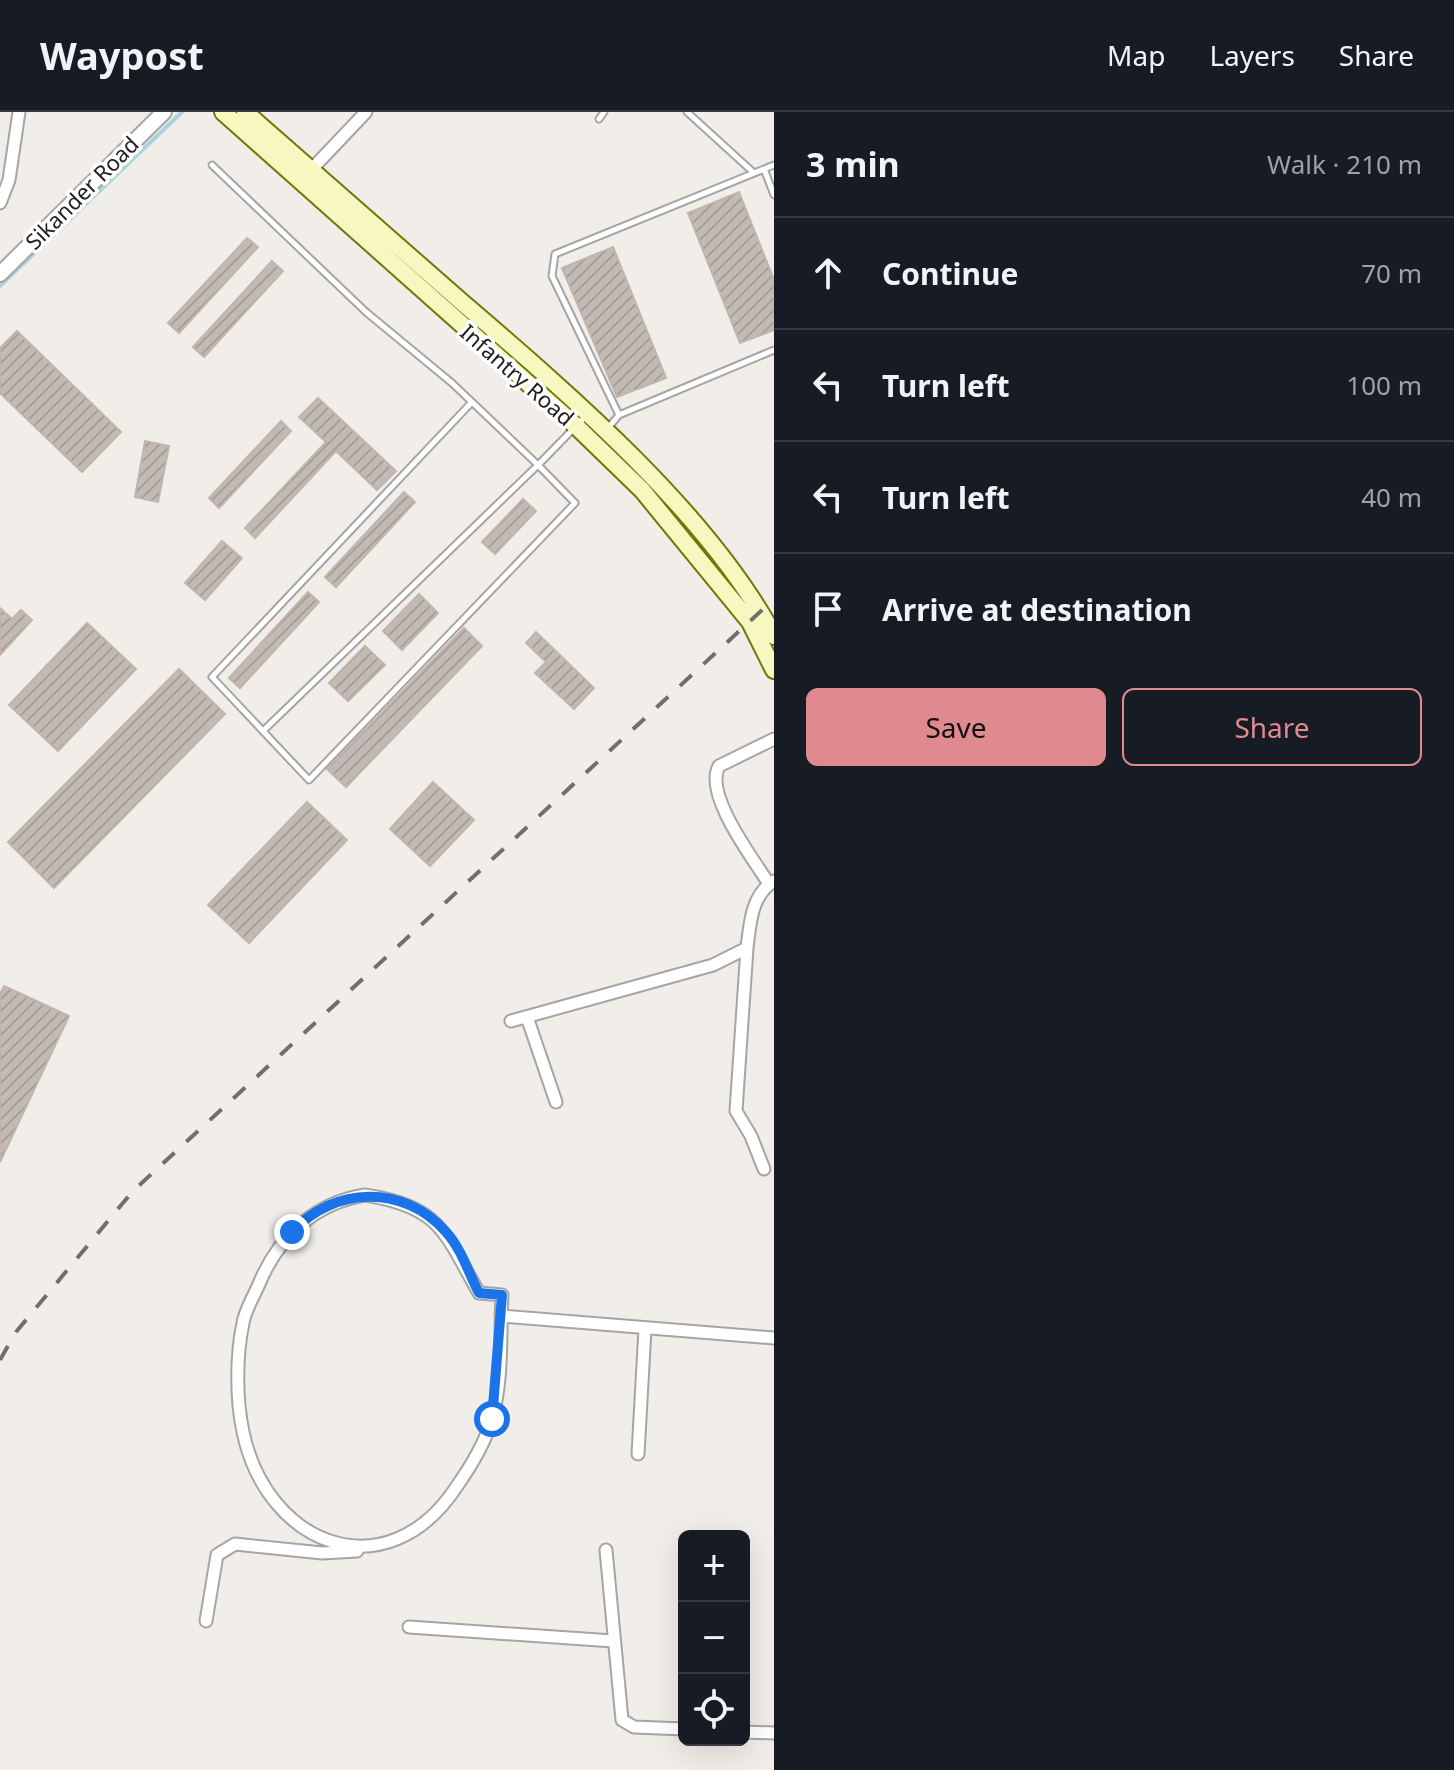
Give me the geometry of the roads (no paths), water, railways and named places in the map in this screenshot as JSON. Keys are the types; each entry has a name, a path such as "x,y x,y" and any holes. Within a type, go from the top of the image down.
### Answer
{"main road":[{"name":"Infantry Road","path":"223,112 311,170 582,420 595,445 642,490 750,622 774,670"},
{"name":"Infantry Road","path":"245,112 255,131 582,420 605,431 686,517 727,566 774,636"}],"street":[{"path":"0,203 9,180 19,112"},
{"name":"Sikander Road","path":"0,274 164,112"},
{"path":"311,170 366,112"},
{"path":"764,1169 751,1136 736,1111 747,948 755,902 771,882 722,806 716,772 729,760 774,739"},
{"path":"511,1021 713,965 747,948"},
{"path":"527,1017 556,1102"},
{"path":"365,1195 401,1201 432,1219 448,1234 479,1293 502,1295 501,1316 495,1404 486,1437 472,1464 430,1521 411,1534 375,1545 337,1544 302,1528 275,1503 252,1459 243,1433 239,1378 243,1322 264,1270 307,1216 326,1206 365,1195"},
{"path":"501,1316 774,1338"},
{"path":"638,1454 645,1329"},
{"path":"206,1621 217,1555 224,1548 235,1544 322,1553 368,1550 375,1545"},
{"path":"606,1550 622,1720 634,1727 678,1729"},
{"path":"409,1627 613,1641"},
{"path":"750,1732 774,1733"}],"lane":[{"path":"599,119 604,112"},
{"path":"687,112 754,173"},
{"path":"212,165 366,312 472,402 575,503 309,780 212,677 472,402"},
{"path":"619,415 552,276 555,254 774,165"},
{"path":"764,169 774,195"},
{"path":"595,445 619,415 774,350"},
{"path":"263,731 582,420"}],"waterway":[{"path":"0,286 182,112"}],"railway":[{"path":"0,1360 16,1332 132,1192 774,599"}]}
